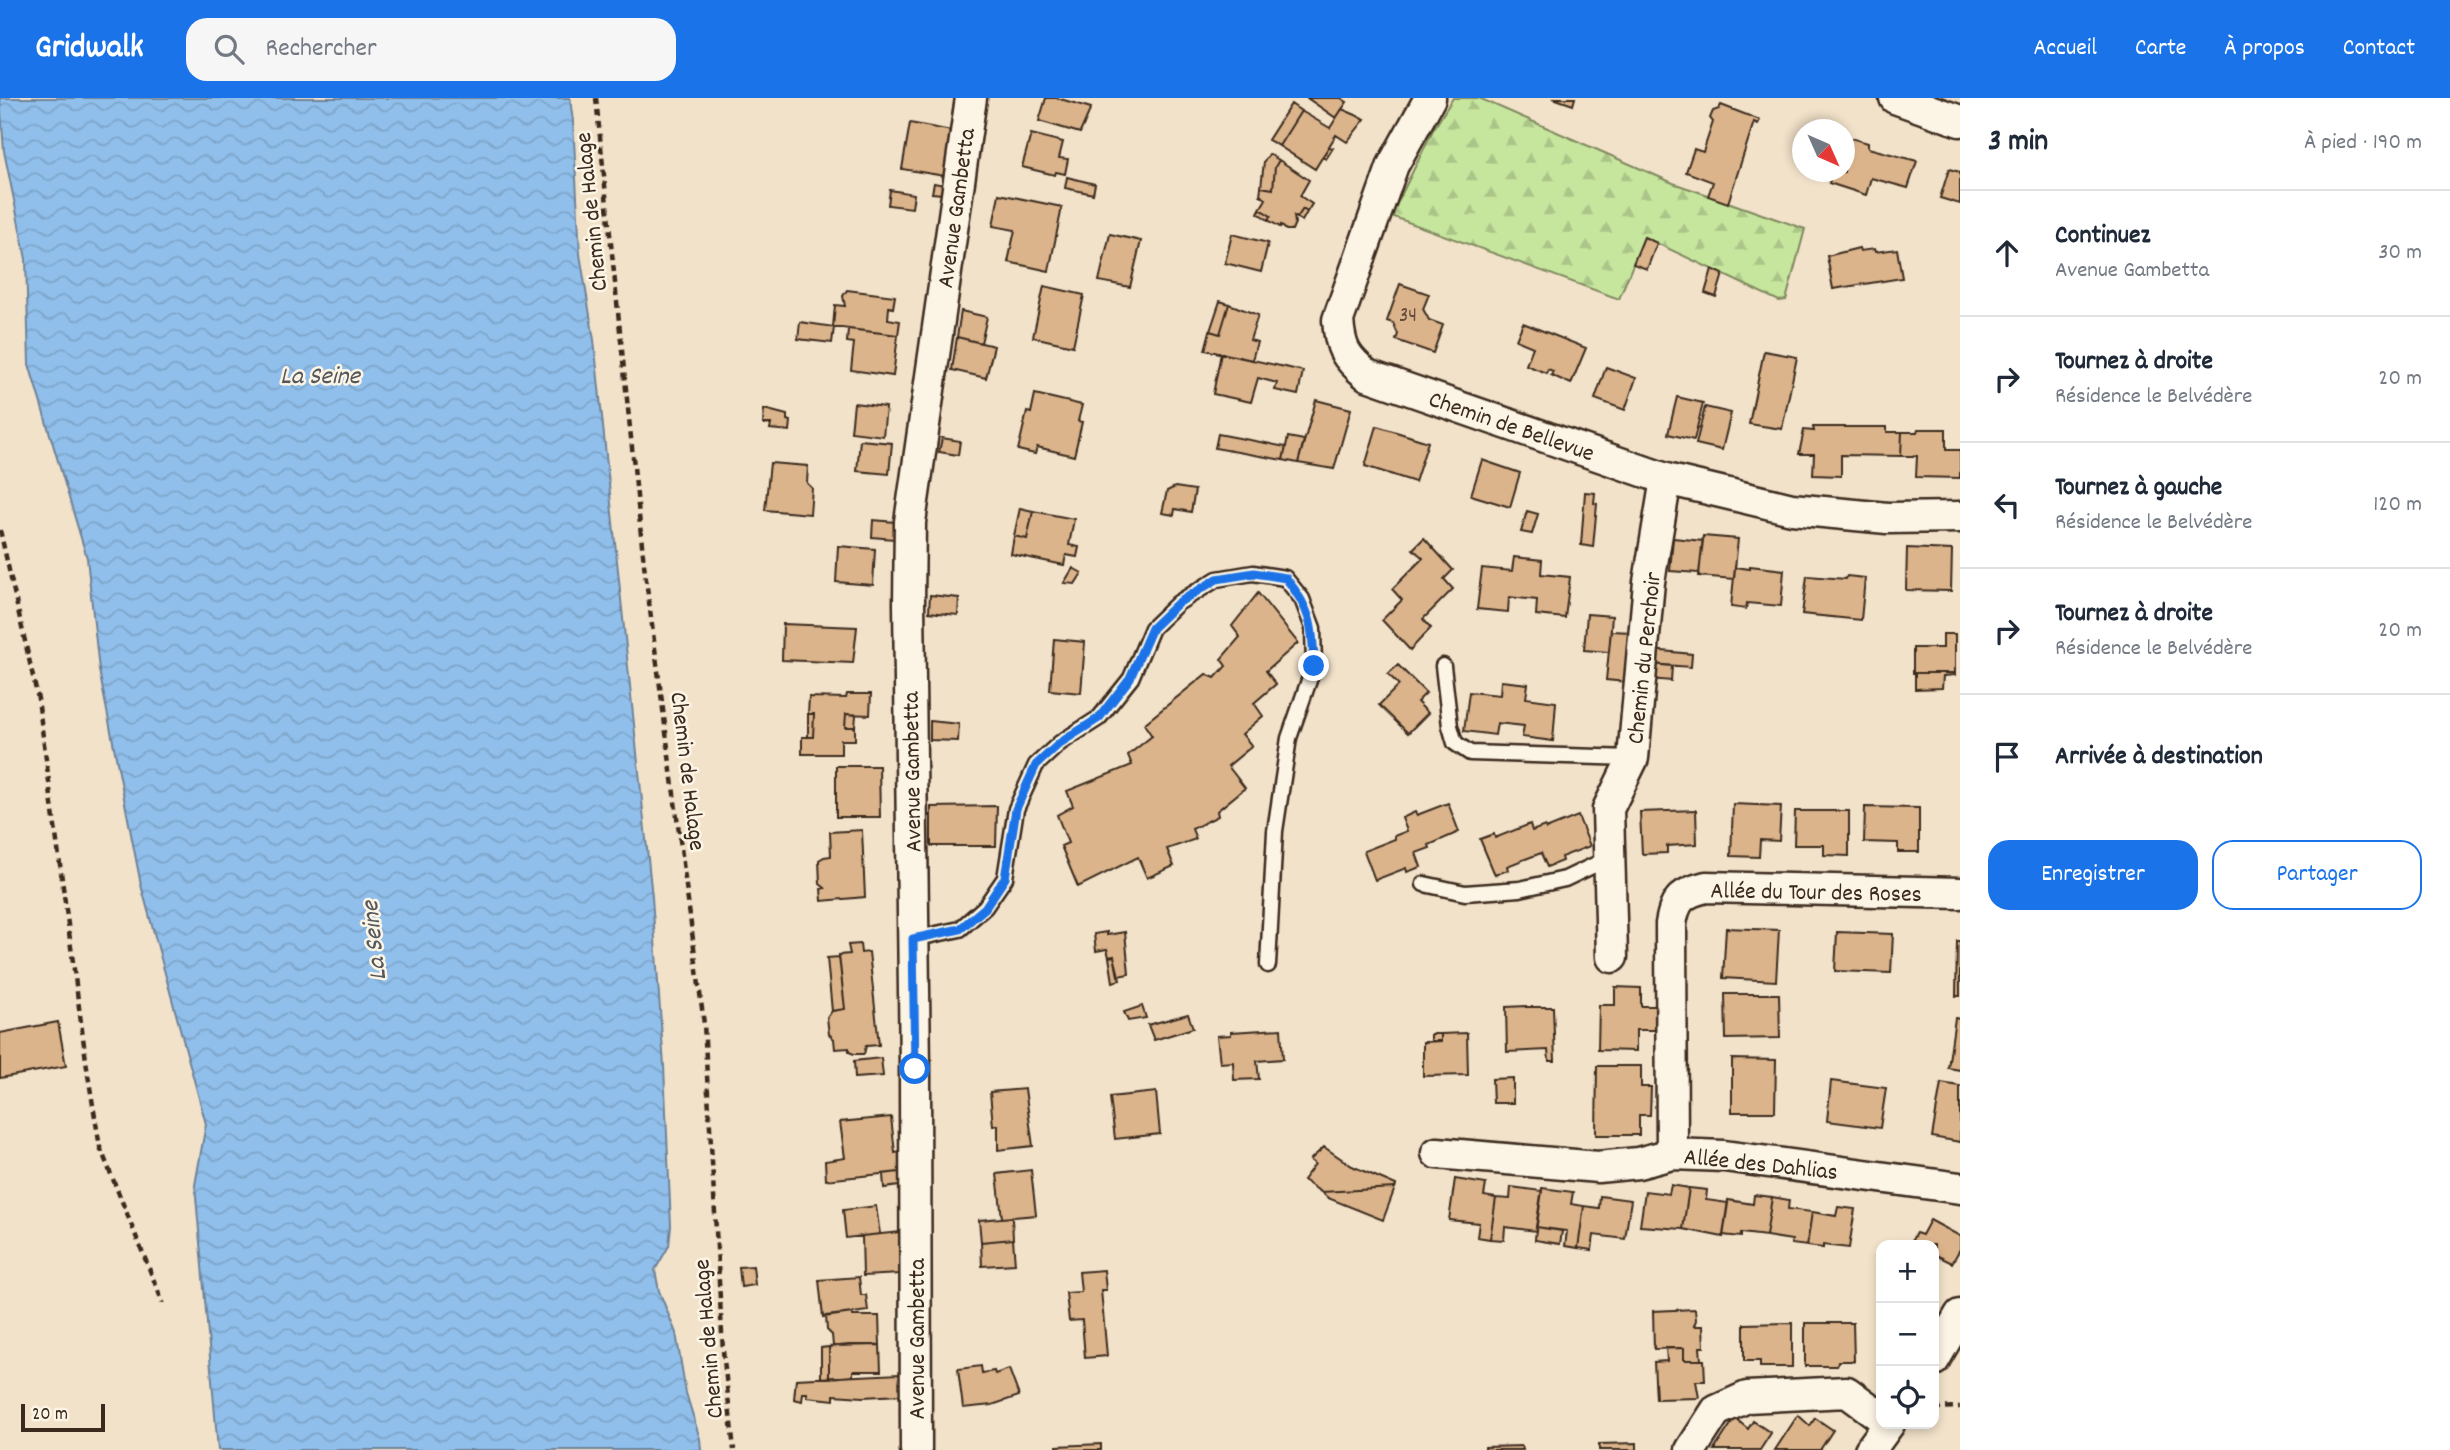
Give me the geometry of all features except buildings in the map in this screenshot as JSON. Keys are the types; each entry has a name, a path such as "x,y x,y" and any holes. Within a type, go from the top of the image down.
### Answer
{"street":[{"name":"Avenue Gambetta","path":"916,1450 910,522 971,98"},
{"name":"Chemin de Bellevue","path":"1430,98 1393,165 1338,320 1339,341 1349,360 1367,375 1667,479 1792,509 1887,518 1960,517"},
{"path":"1895,98 1960,121"},
{"name":"Chemin du Perchoir","path":"1612,957 1608,809 1633,758 1650,582 1667,479"},
{"name":"Allée du Tour des Roses","path":"1672,1154 1671,924 1674,908 1687,891 1706,887 1960,893"},
{"name":"Allée des Dahlias","path":"1437,1153 1598,1167 1638,1163 1672,1154 1724,1157 1960,1188"},
{"path":"1939,1351 1960,1315"},
{"path":"1691,1450 1716,1411 1747,1397 1847,1392 1876,1413"},
{"path":"1870,1450 1885,1429"}],"lane":[{"path":"913,939 960,929 985,908 1005,878 1016,809 1036,765 1060,743 1099,718 1130,678 1152,628 1178,603 1217,579 1254,573 1286,578 1302,599 1313,628 1314,666 1289,738 1275,831 1268,965"},
{"path":"1443,666 1450,726 1455,743 1471,753 1633,758"},
{"path":"1424,884 1465,893 1520,888 1565,878 1609,858"}],"path":[{"name":"Chemin de Halage","path":"596,98 644,564 704,1024 723,1351 734,1450"},
{"path":"0,530 38,699 86,1062 100,1147 163,1303"},
{"path":"1939,1408 1960,1407"}],"green space":[{"path":"1453,98 1479,98 1673,183 1805,229 1786,300 1779,301 1644,237 1619,299 1391,216 1433,130"}],"water":[{"name":"La Seine","path":"0,98 570,98 580,254 594,340 652,897 664,1066 671,1226 669,1246 655,1270 659,1291 676,1333 686,1393 701,1450 218,1450 195,1185 206,1124 141,885 99,670 87,558 29,364 26,259 4,151"}],"route":[{"path":"915,1069 913,939 960,929 985,908 1005,878 1016,809 1036,765 1060,743 1099,718 1130,678 1152,628 1178,603 1217,579 1254,573 1286,578 1302,599 1313,628 1314,666"}]}
